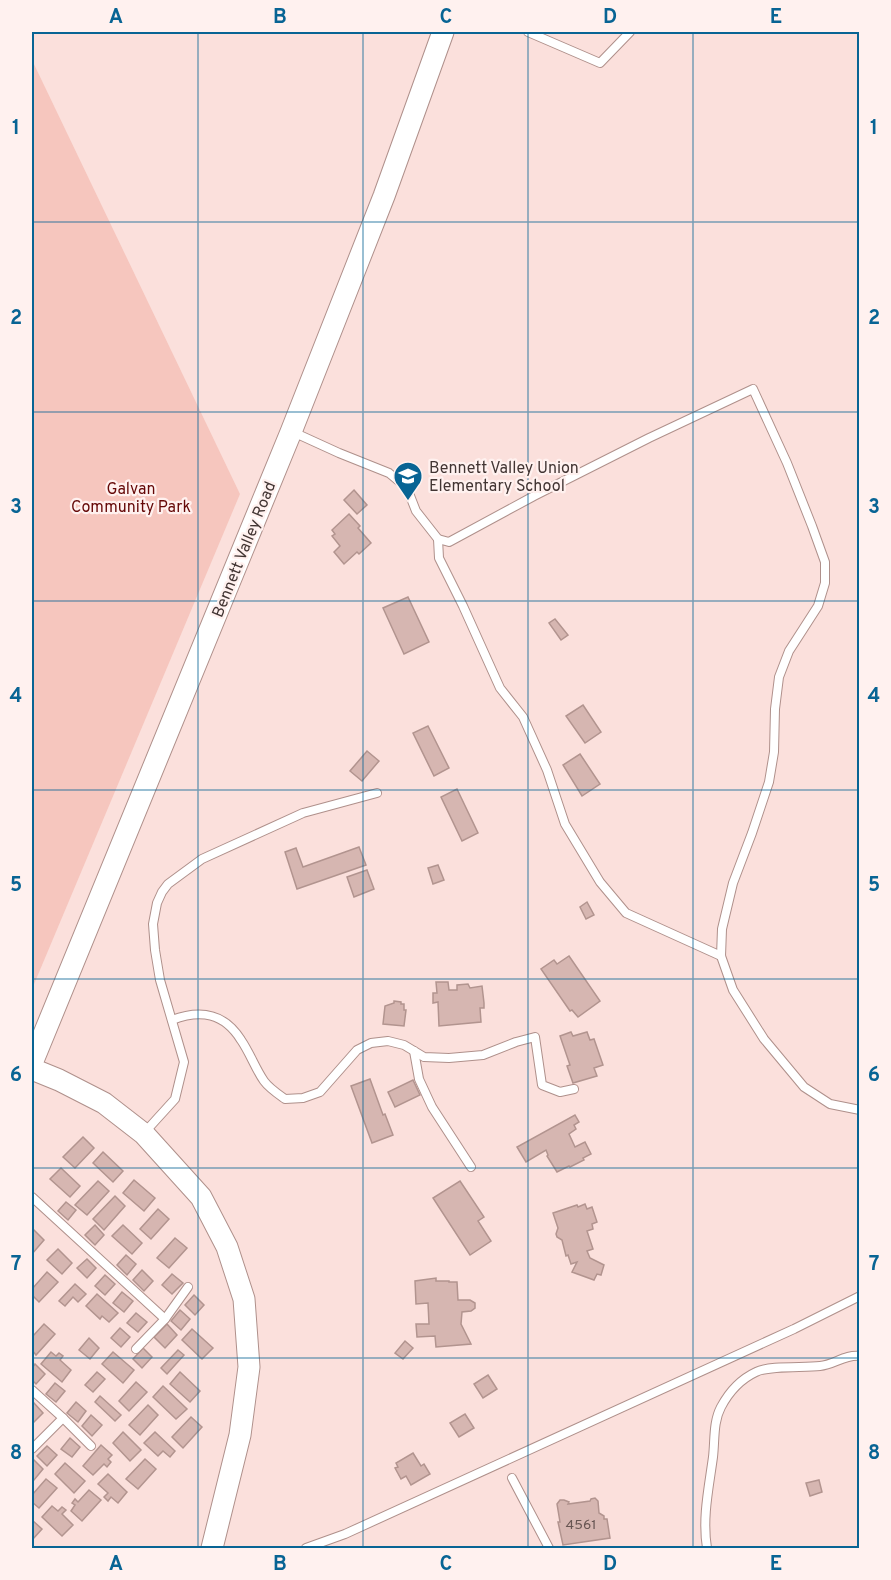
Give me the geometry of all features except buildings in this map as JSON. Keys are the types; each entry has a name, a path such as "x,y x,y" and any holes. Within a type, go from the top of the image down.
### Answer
{"street":[{"name":"Bennett Valley Road","path":"32,1063 291,432 384,196 443,32"},
{"path":"32,1069 104,1103 144,1134 201,1197 227,1246 244,1299 249,1367 240,1435 212,1548"}],"lane":[{"path":"528,32 600,63 630,32"},
{"path":"438,539 449,542 649,438 753,389 813,526 825,562 825,584 818,606 789,651 779,677 775,709 774,752 769,782 733,883 722,929 721,956 733,990 764,1039 804,1086 830,1104 860,1110"},
{"path":"291,432 389,473 407,489 416,511 438,539 439,558 500,688 523,717 547,770 565,824 600,882 626,913 721,956"},
{"path":"144,1134 175,1099 184,1062 160,980 155,950 153,924 157,903 162,892 168,884 202,859 303,813 377,793"},
{"path":"172,1020 186,1015 208,1015 227,1023 241,1039 264,1082 285,1099 303,1098 320,1092 357,1050 371,1043 388,1041 404,1044 424,1057 449,1058 483,1055 535,1037 542,1085 560,1092 574,1089"},
{"path":"414,1051 419,1079 432,1107 471,1167"},
{"path":"32,1197 165,1319"},
{"path":"136,1349 165,1319 188,1287"},
{"path":"306,1548 345,1534 794,1329 860,1296"},
{"path":"707,1548 706,1513 715,1425 721,1407 737,1384 758,1371 823,1366 852,1355 860,1356"},
{"path":"32,1390 91,1446"},
{"path":"32,1449 63,1418"},
{"path":"513,1478 549,1548"}],"green space":[{"name":"Galvan Community Park","path":"32,60 240,494 32,989"}],"place":[{"name":"Bennett Valley Union Elementary School","path":"408,502"}]}
